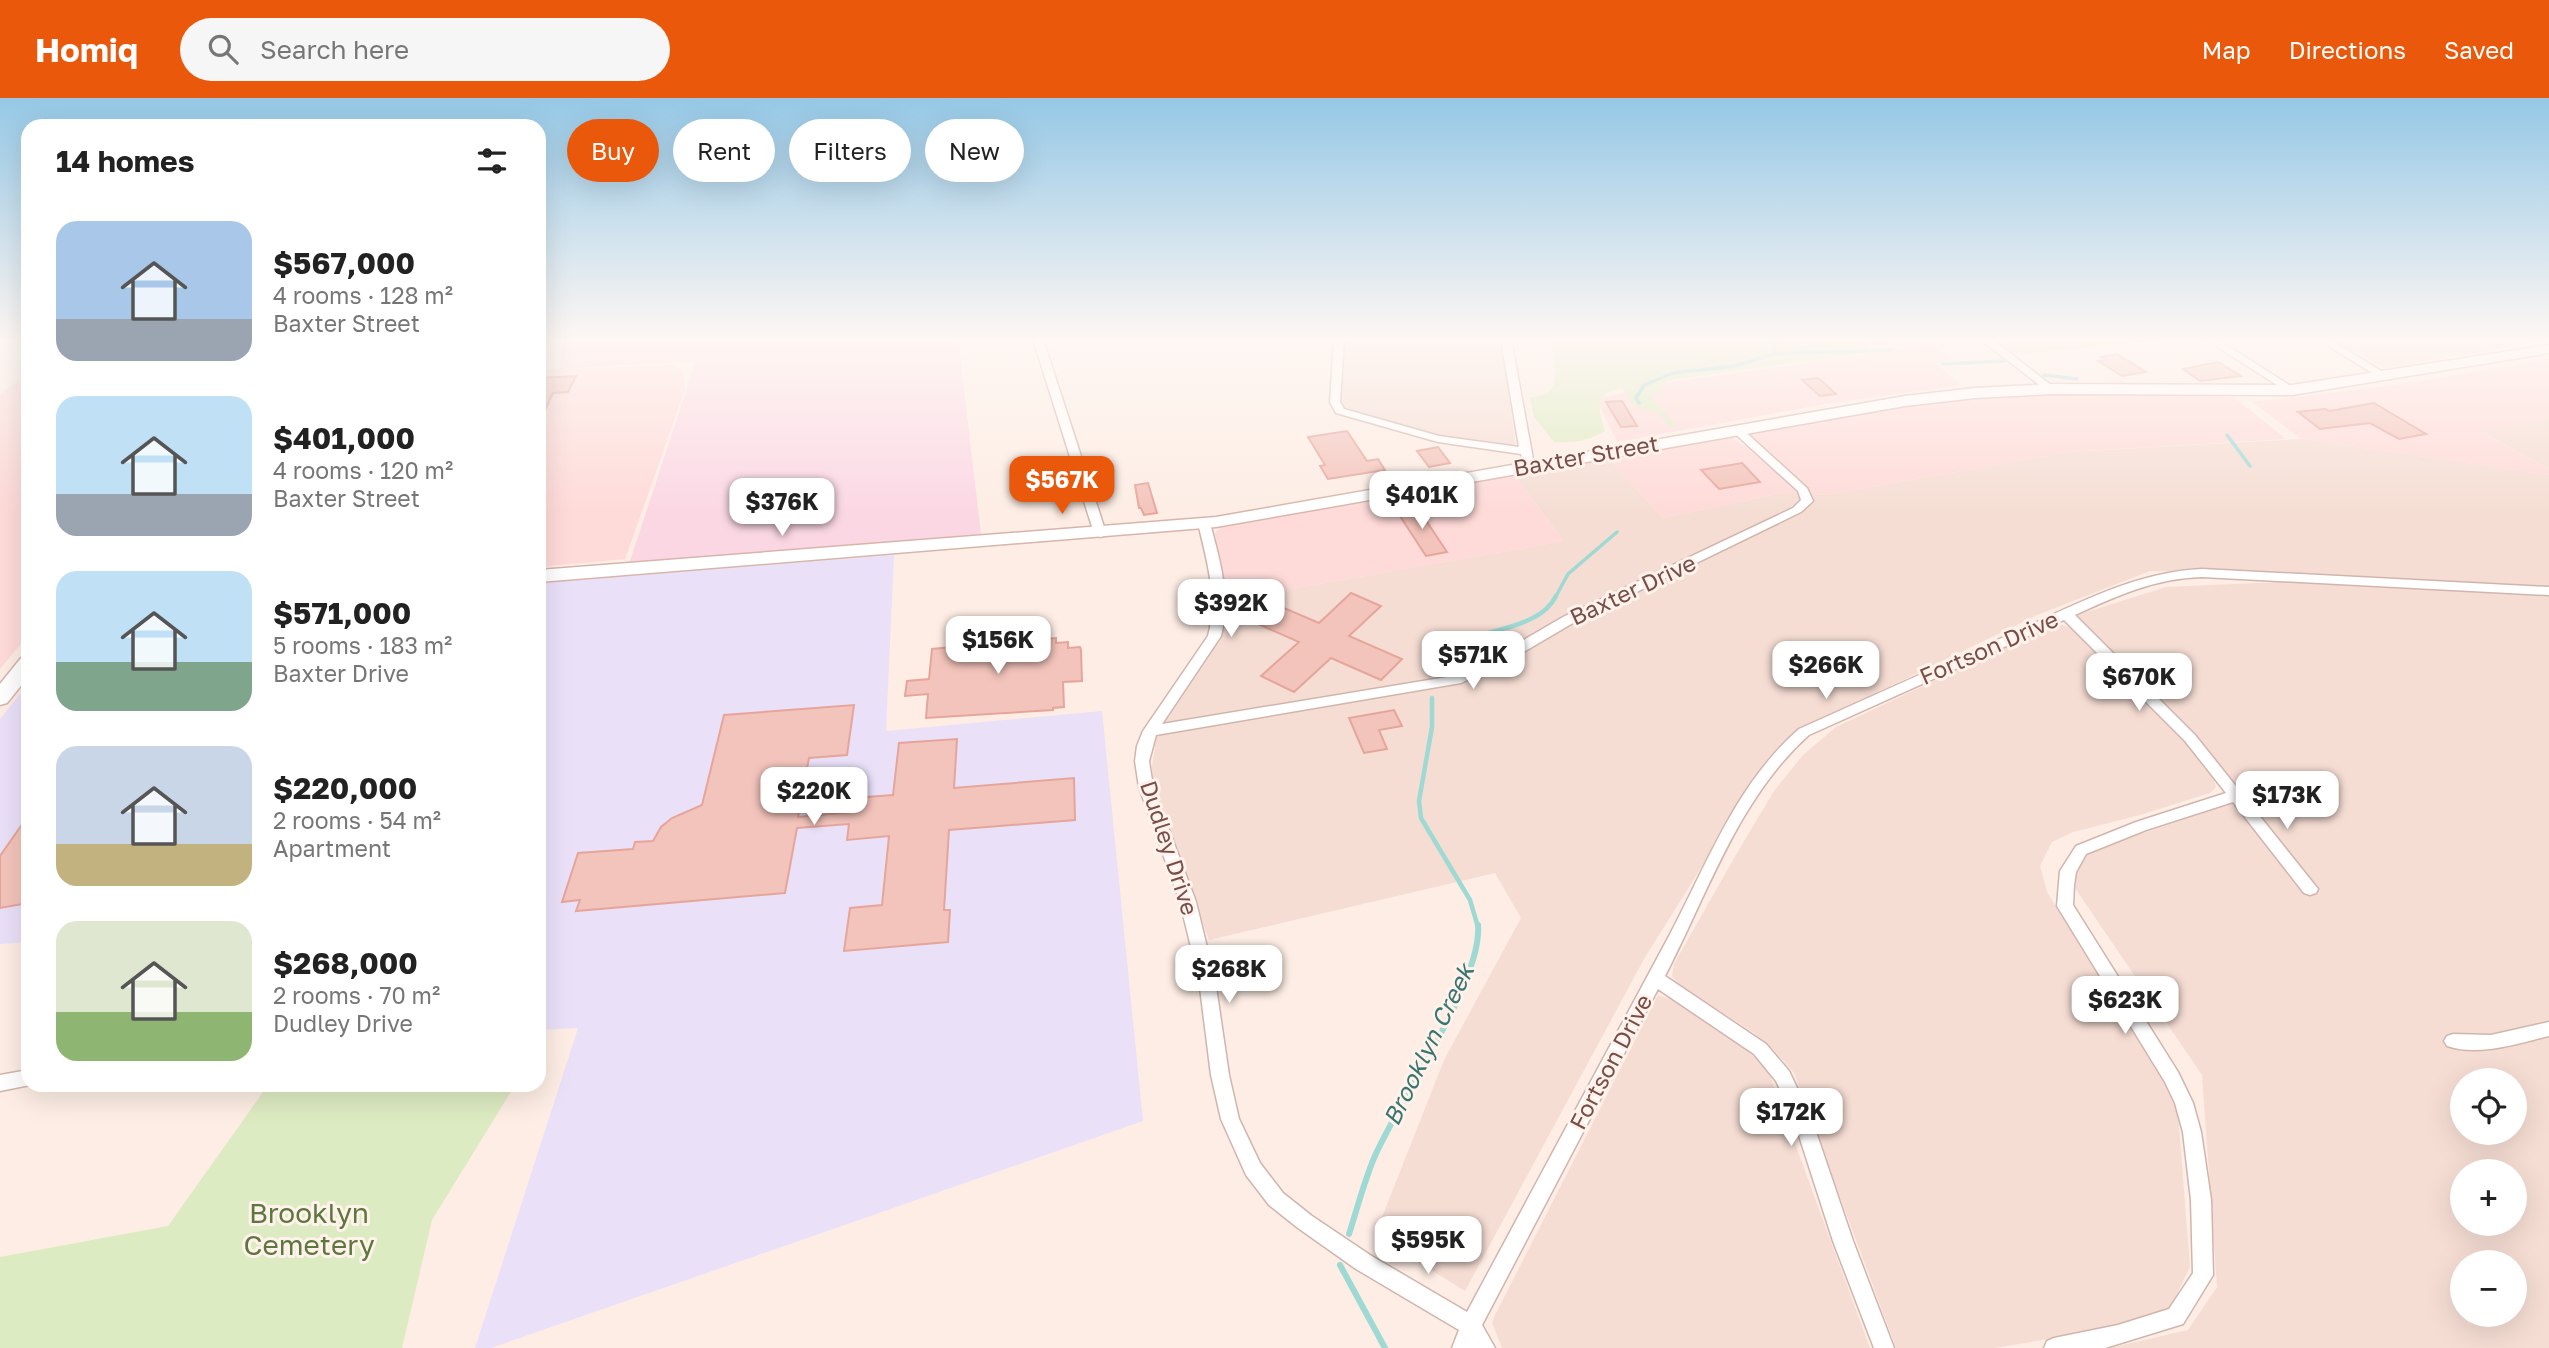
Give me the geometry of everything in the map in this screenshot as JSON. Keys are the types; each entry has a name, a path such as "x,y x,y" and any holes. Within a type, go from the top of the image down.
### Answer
{"main road":[{"name":"Baxter Street","path":"546,575 1204,523 1528,458 1937,397"},
{"path":"0,698 21,672"}],"street":[{"path":"1057,397 1100,533"},
{"path":"1335,397 1340,411 1438,439 1528,458 1517,397"},
{"name":"Baxter Drive","path":"1150,731 1456,680 1510,654 1568,620 1797,510 1807,501 1803,490 1736,429"},
{"name":"Dudley Drive","path":"1204,523 1218,584 1220,619 1214,636 1150,731 1143,746 1146,788 1188,902 1207,980 1220,1075 1230,1119 1253,1169 1276,1199 1305,1223 1363,1262 1471,1326"},
{"name":"Fortson Drive","path":"1462,1348 1471,1326 1749,795 1790,742 1833,718 2123,588 2175,574 2238,574 2549,591"},
{"path":"2065,614 2190,738 2310,889"},
{"path":"2054,1348 2118,1335 2176,1317 2203,1275 2201,1200 2192,1132 2184,1103 2149,1037 2065,906 2068,871 2081,850 2141,826 2235,796"},
{"path":"1655,978 1760,1049 1783,1076 1802,1117 1843,1241 1884,1348"},
{"path":"2453,1041 2491,1042 2549,1029"},
{"path":"0,1083 21,1080"},
{"path":"1471,1326 1485,1348"}],"shaded area":[{"path":"0,397 21,397 21,644 0,669"},
{"path":"546,397 682,397 625,559 546,566"},
{"path":"684,397 965,397 981,534 629,564"},
{"path":"1341,397 1509,397 1516,448 1445,437 1344,409"},
{"path":"1603,397 1873,397 1617,442 1596,399"},
{"path":"1999,397 2234,397 2286,439 2069,452 1827,495 1811,494 1749,435 1929,403"},
{"path":"2293,397 2549,397 2549,418 2479,431 2549,469 2549,475 2301,439 2253,402"},
{"path":"2549,418 2549,469 2478,430"},
{"path":"1730,437 1747,447 1799,493 1786,492 1663,518 1608,459"},
{"path":"2301,439 2549,475 2549,587 2361,577 2150,571 2037,615 1837,712 1773,753 1644,959 1465,1291 1375,1235 1444,1060 1521,918 1495,873 1209,940 1153,790 1152,767 1156,739 1169,706 1223,622 1225,596 1291,589 1564,541 1514,475 1608,459 1663,518 1786,492 1827,495 2069,452"},
{"path":"1514,475 1564,541 1291,589 1225,596 1215,533 1220,528"},
{"path":"894,555 886,731 1102,711 1143,1121 491,1348 475,1348 578,1028 546,1030 546,582"},
{"path":"2282,582 2549,596 2549,1348 2109,1348 2188,1330 2217,1287 2202,1075 2071,882 2083,853 2246,799 2193,733 2077,615 2166,587"},
{"path":"2057,623 2071,628 2192,747 2211,771 2216,787 2210,793 2073,832 2052,842 2040,866 2047,892 2162,1079 2178,1114 2190,1267 2169,1310 2103,1330 1995,1348 1896,1348 1794,1073 1773,1049 1754,1033 1680,985 1672,976 1674,964 1774,791 1803,755 1836,727"},
{"path":"21,693 21,942 0,944 0,719"},
{"path":"1658,995 1675,1001 1745,1048 1768,1070 1870,1348 1502,1348 1492,1323 1495,1315"}],"green space":[{"path":"1603,397 1600,400 1600,415 1605,431 1574,442 1554,442 1534,417 1530,398"},
{"path":"1628,397 1651,397 1677,426 1670,427 1657,412 1634,406"},
{"name":"Brooklyn Cemetery","path":"263,1092 511,1092 432,1220 402,1348 0,1348 0,1257 168,1226"}],"building":[{"path":"1622,401 1637,426 1621,427 1606,402"},
{"path":"2374,403 2426,434 2399,439 2370,423 2320,429 2298,412 2325,409 2330,411"},
{"path":"1347,431 1367,461 1378,459 1385,470 1328,479 1320,466 1325,465 1308,437"},
{"path":"1438,447 1450,463 1429,467 1417,451"},
{"path":"1742,463 1760,482 1719,489 1701,470"},
{"path":"1148,483 1157,513 1144,515 1139,508 1135,485"},
{"path":"1417,507 1447,552 1426,556 1396,510"},
{"path":"1351,593 1381,606 1349,636 1402,659 1381,680 1331,658 1294,692 1261,676 1299,642 1249,620 1270,602 1319,623"},
{"path":"1044,634 1044,639 1056,638 1056,643 1068,642 1068,648 1080,647 1081,650 1082,681 1063,682 1064,707 1053,710 926,718 928,694 905,696 907,681 929,679 932,649 952,647 952,641"},
{"path":"854,705 847,755 809,758 798,817 851,812 853,798 893,795 899,743 957,739 954,788 1074,778 1075,820 949,830 944,910 950,910 948,942 844,951 850,908 882,905 889,836 847,840 849,824 797,828 785,893 576,911 580,900 562,902 578,853 633,849 635,842 653,841 661,827 672,818 702,805 724,715"},
{"path":"1394,710 1402,726 1379,730 1387,749 1364,753 1349,718"},
{"path":"21,826 21,904 0,908 0,856"}],"waterway":[{"path":"1636,397 1639,403"},
{"path":"2227,435 2250,466"},
{"name":"Brooklyn Creek","path":"1555,598 1568,574 1617,532"},
{"name":"Brooklyn Creek","path":"1431,675 1445,655 1463,642 1523,623 1548,608 1556,596"},
{"name":"Brooklyn Creek","path":"1432,698 1432,727 1419,801 1421,818 1470,900 1478,927"},
{"name":"Brooklyn Creek","path":"1349,1234 1374,1158 1454,1008 1467,977 1476,949 1478,927"},
{"name":"Brooklyn Creek","path":"1340,1265 1385,1348"}]}
